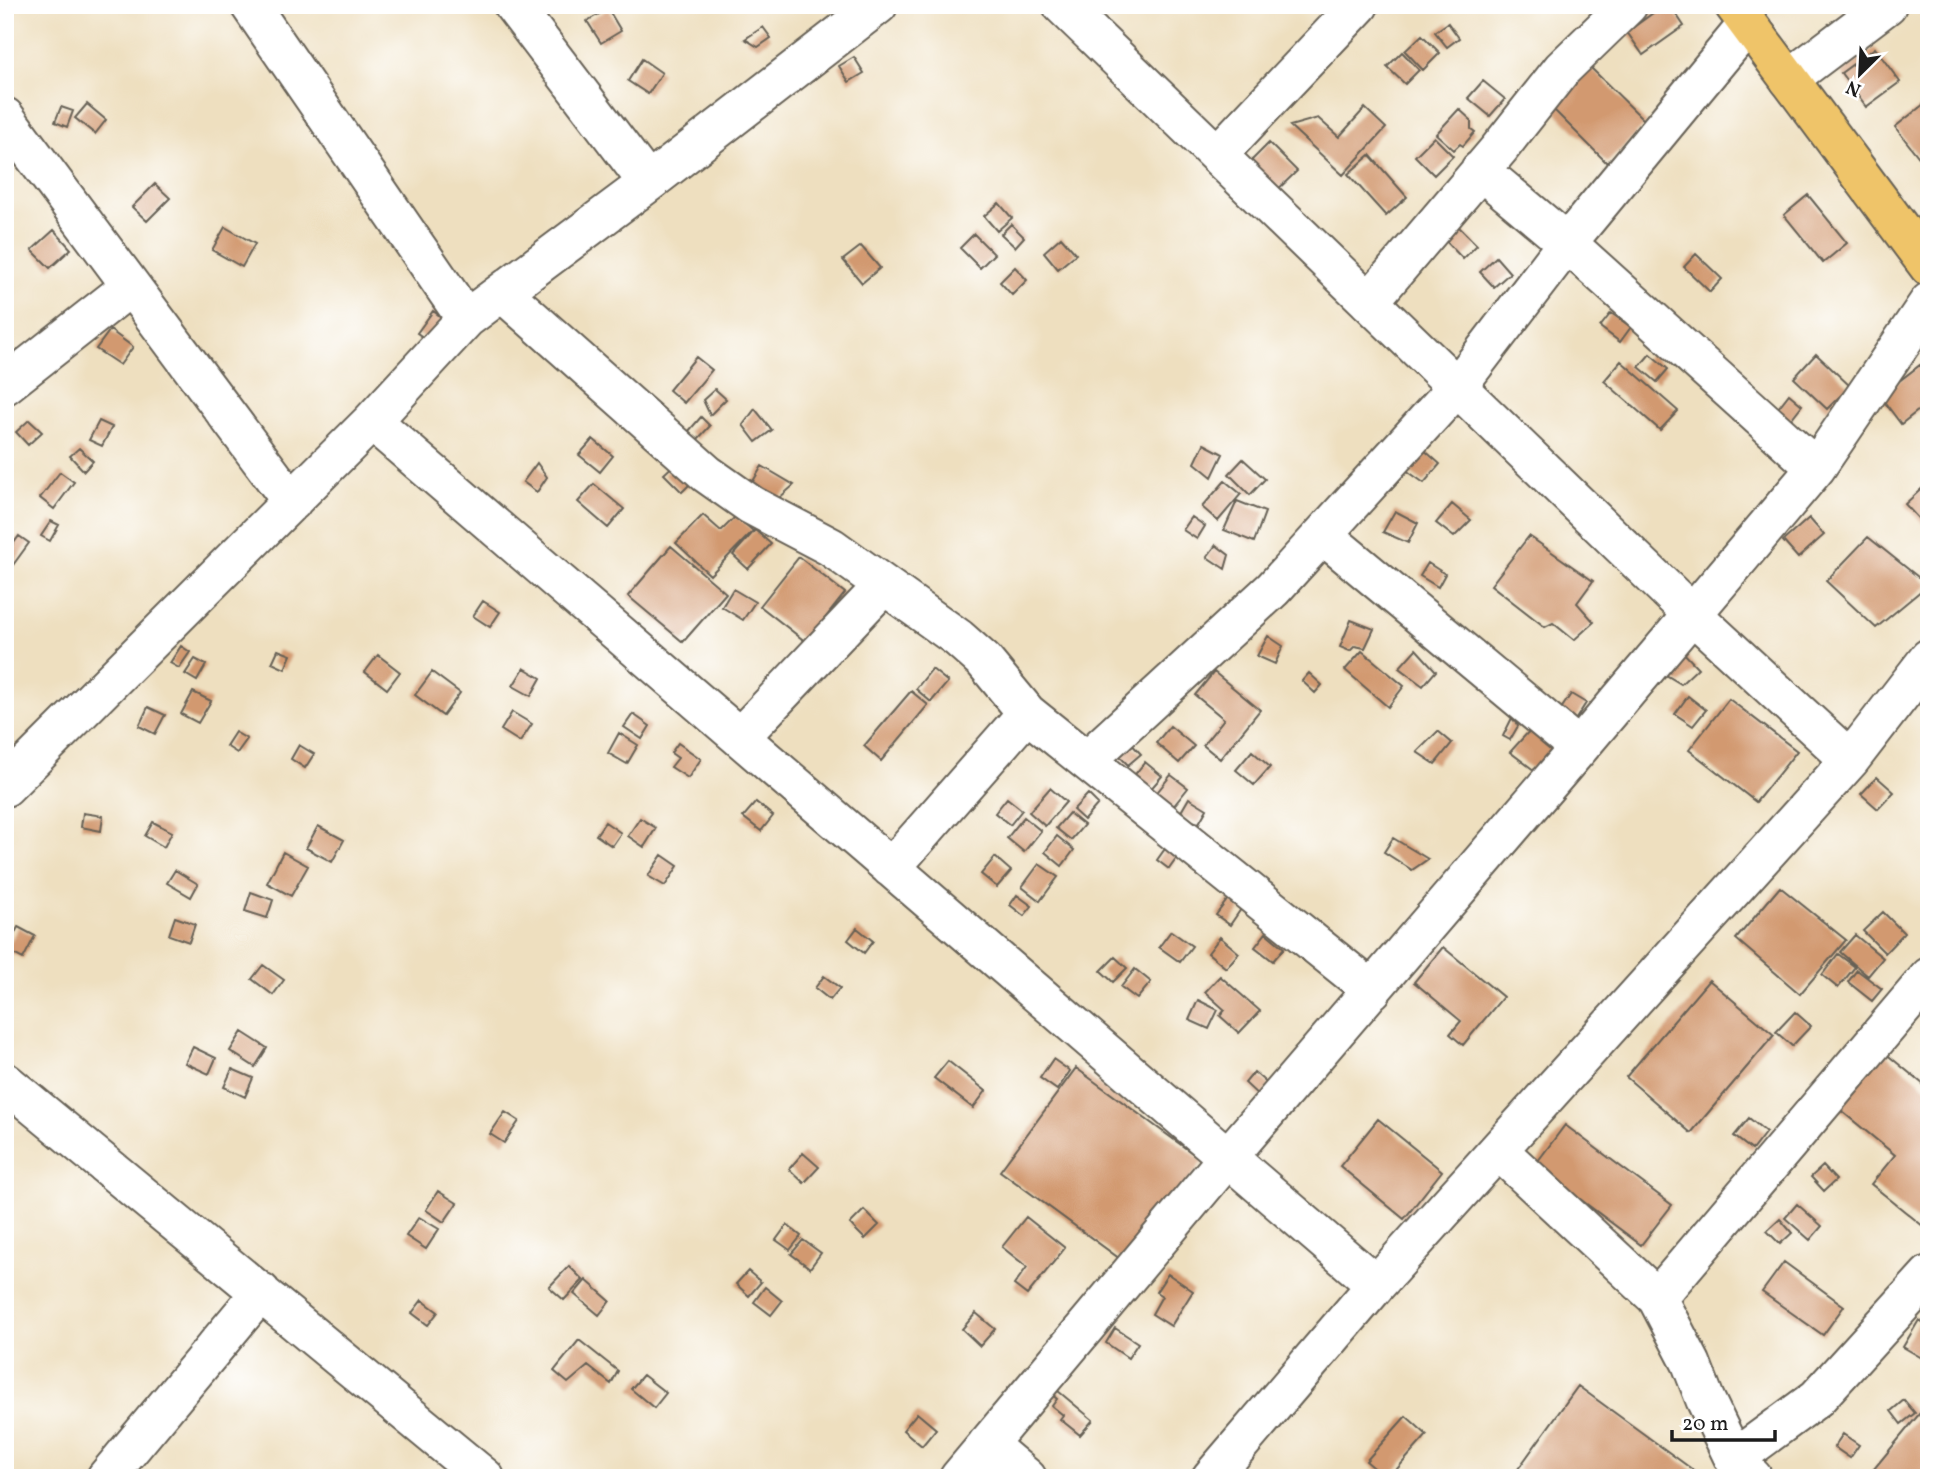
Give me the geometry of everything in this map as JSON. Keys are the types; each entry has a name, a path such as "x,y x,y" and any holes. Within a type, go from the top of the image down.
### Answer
{"main road":[{"path":"1741,14 1929,267"}],"street":[{"path":"250,5 466,319"},
{"path":"5,787 372,421 466,319 648,183 878,5"},
{"path":"1062,5 1693,615 1850,760"},
{"path":"1217,155 1359,5"},
{"path":"1369,302 1562,69 1628,5"},
{"path":"1789,79 1887,5"},
{"path":"521,8 648,183"},
{"path":"1087,760 1273,589 1457,387 1741,14"},
{"path":"5,117 292,502"},
{"path":"1480,170 1567,243 1815,468"},
{"path":"5,384 131,286"},
{"path":"503,293 707,474 751,505 831,547 958,638 1006,685 1027,713 1373,990"},
{"path":"959,1478 1228,1157 1693,615 1815,468 1929,302"},
{"path":"372,421 1376,1285"},
{"path":"1323,535 1579,748"},
{"path":"740,737 884,585"},
{"path":"1211,1478 1376,1285 1850,760 1929,658"},
{"path":"891,868 1027,713"},
{"path":"1657,1298 1929,977"},
{"path":"5,1082 485,1478"},
{"path":"1497,1150 1657,1298 1691,1363 1705,1399 1743,1468 1817,1398 1929,1275"},
{"path":"106,1478 261,1292"},
{"path":"988,1444 1027,1478"}],"building":[{"path":"1664,5 1670,5 1684,26 1643,55 1627,32"},
{"path":"608,9 621,31 601,43 587,21"},
{"path":"1448,23 1459,38 1447,47 1435,32"},
{"path":"763,27 771,38 758,47 745,39"},
{"path":"1422,35 1440,53 1423,70 1405,51"},
{"path":"1875,48 1900,82 1866,107 1841,73"},
{"path":"1402,52 1419,70 1405,84 1387,67"},
{"path":"854,57 864,73 849,82 839,66"},
{"path":"642,59 662,73 648,94 628,81"},
{"path":"1587,64 1647,123 1607,163 1547,103"},
{"path":"1483,81 1505,99 1490,116 1468,98"},
{"path":"1929,100 1929,170 1895,127"},
{"path":"87,104 106,120 95,134 75,118"},
{"path":"61,107 73,111 67,127 55,122"},
{"path":"1365,108 1386,128 1343,175 1290,126 1318,118 1339,137"},
{"path":"1459,109 1471,120 1471,129 1475,132 1463,146 1460,144 1454,150 1436,134"},
{"path":"1434,137 1453,156 1434,175 1415,156"},
{"path":"1269,143 1297,171 1269,198 1242,170"},
{"path":"1370,155 1407,197 1386,216 1348,174"},
{"path":"155,184 170,198 147,221 132,207"},
{"path":"1808,195 1847,243 1823,263 1784,215"},
{"path":"999,203 1012,218 997,231 984,216"},
{"path":"1011,224 1024,237 1015,247 1001,234"},
{"path":"1458,226 1477,245 1463,259 1444,239"},
{"path":"225,227 255,244 242,267 212,250"},
{"path":"54,230 71,249 50,268 32,250"},
{"path":"974,234 994,254 980,268 960,248"},
{"path":"1061,237 1076,254 1058,269 1044,252"},
{"path":"861,246 880,268 862,283 843,260"},
{"path":"1696,254 1722,279 1710,292 1684,267"},
{"path":"1496,257 1510,273 1494,287 1480,272"},
{"path":"1015,267 1027,280 1012,295 1000,282"},
{"path":"433,311 448,322 433,344 417,333"},
{"path":"1611,313 1631,327 1620,342 1600,327"},
{"path":"110,330 133,347 120,365 96,349"},
{"path":"1650,354 1668,369 1657,382 1639,367"},
{"path":"1816,354 1850,386 1827,409 1794,378"},
{"path":"696,357 712,370 684,403 669,390"},
{"path":"1621,361 1678,411 1660,430 1604,381"},
{"path":"1920,365 1929,376 1929,402 1901,424 1880,396"},
{"path":"715,389 726,399 710,415 703,400"},
{"path":"1789,394 1802,405 1788,423 1775,412"},
{"path":"755,409 772,430 756,442 743,425"},
{"path":"701,417 710,426 697,440 688,432"},
{"path":"29,420 42,432 28,445 16,432"},
{"path":"99,421 112,427 102,446 89,440"},
{"path":"593,439 613,456 600,472 579,455"},
{"path":"1204,444 1223,454 1212,477 1195,463"},
{"path":"79,448 93,461 84,471 70,456"},
{"path":"1423,449 1440,464 1424,483 1406,470"},
{"path":"1243,459 1265,479 1250,495 1229,474"},
{"path":"678,461 696,478 682,492 664,474"},
{"path":"537,463 547,477 537,492 523,482"},
{"path":"762,466 794,485 778,499 752,483"},
{"path":"60,472 74,482 54,509 40,498"},
{"path":"1225,481 1241,494 1218,521 1202,507"},
{"path":"1929,482 1929,521 1924,525 1905,504"},
{"path":"594,484 624,509 608,528 578,502"},
{"path":"1237,501 1265,512 1254,542 1224,530"},
{"path":"1452,504 1471,520 1454,537 1436,523"},
{"path":"1395,511 1418,523 1408,543 1383,532"},
{"path":"703,515 721,531 736,516 753,531 710,575 676,543"},
{"path":"1192,517 1205,526 1197,539 1183,530"},
{"path":"1809,518 1824,535 1798,558 1783,541"},
{"path":"51,521 59,525 50,541 41,536"},
{"path":"755,530 771,544 748,569 733,555"},
{"path":"19,536 29,543 13,565 5,560 5,555"},
{"path":"1529,536 1593,581 1577,603 1594,622 1574,640 1553,623 1545,627 1491,585"},
{"path":"1868,537 1928,585 1876,628 1826,581"},
{"path":"1216,545 1229,555 1225,569 1207,557"},
{"path":"671,546 726,593 683,642 628,596"},
{"path":"799,557 845,593 806,642 760,606"},
{"path":"1428,563 1445,574 1438,587 1420,576"},
{"path":"733,589 755,602 743,620 722,607"},
{"path":"483,601 500,612 490,627 473,616"},
{"path":"1351,620 1374,629 1365,648 1355,646 1350,651 1340,647"},
{"path":"1268,636 1283,646 1275,664 1257,656"},
{"path":"181,646 190,652 179,668 170,663"},
{"path":"1416,649 1436,671 1423,686 1399,668"},
{"path":"278,650 291,655 285,669 272,663"},
{"path":"1681,650 1698,668 1681,684 1658,670"},
{"path":"1362,651 1404,686 1388,707 1345,670"},
{"path":"378,655 400,672 387,689 365,672"},
{"path":"195,659 206,665 197,681 185,674"},
{"path":"524,668 541,678 531,696 513,686"},
{"path":"932,669 948,682 931,702 916,689"},
{"path":"432,672 460,693 443,716 415,695"},
{"path":"1214,672 1260,710 1220,759 1203,745 1224,719 1195,695"},
{"path":"1309,673 1322,685 1315,693 1302,681"},
{"path":"911,691 928,705 881,761 864,746"},
{"path":"193,692 211,701 198,723 181,714"},
{"path":"1571,694 1586,703 1572,725 1557,715"},
{"path":"1688,696 1706,710 1693,726 1675,714"},
{"path":"1729,699 1797,751 1756,802 1689,750"},
{"path":"148,707 165,715 155,734 139,726"},
{"path":"512,712 532,724 520,742 501,730"},
{"path":"633,714 650,726 642,739 624,727"},
{"path":"1512,718 1518,726 1510,740 1503,736"},
{"path":"1170,726 1194,746 1179,763 1156,743"},
{"path":"1532,728 1555,750 1535,771 1510,752"},
{"path":"1438,731 1452,743 1435,764 1417,752"},
{"path":"235,732 247,739 237,753 226,746"},
{"path":"619,733 638,745 627,764 608,753"},
{"path":"1125,737 1141,754 1128,765 1113,749"},
{"path":"678,743 701,759 688,778 671,767 678,758 671,753"},
{"path":"299,745 314,754 305,768 291,759"},
{"path":"1252,751 1270,767 1254,785 1236,770"},
{"path":"1145,762 1162,776 1149,791 1133,777"},
{"path":"1171,775 1188,788 1168,813 1151,800"},
{"path":"1877,777 1894,792 1878,809 1861,794"},
{"path":"1050,788 1066,802 1045,826 1029,812"},
{"path":"1088,794 1098,804 1084,820 1073,810"},
{"path":"1007,798 1022,810 1010,825 995,813"},
{"path":"1189,798 1207,809 1199,823 1178,817"},
{"path":"756,802 773,816 761,831 743,817"},
{"path":"83,813 103,816 101,831 81,827"},
{"path":"1069,813 1084,825 1071,840 1056,828"},
{"path":"1024,817 1041,831 1024,852 1007,838"},
{"path":"640,818 656,828 644,847 628,836"},
{"path":"153,822 172,832 164,847 145,836"},
{"path":"605,822 621,833 612,846 596,835"},
{"path":"318,826 344,840 332,862 306,848"},
{"path":"1057,836 1074,850 1062,866 1045,852"},
{"path":"1393,838 1428,859 1412,870 1384,852"},
{"path":"1167,846 1179,855 1169,869 1157,860"},
{"path":"283,852 308,866 291,896 267,883"},
{"path":"662,855 678,866 665,886 648,876"},
{"path":"995,857 1011,871 997,887 981,874"},
{"path":"1039,864 1058,877 1040,901 1022,887"},
{"path":"175,870 198,884 191,897 167,883"},
{"path":"1780,887 1846,940 1800,994 1736,939"},
{"path":"251,892 273,900 267,918 245,911"},
{"path":"1017,895 1032,906 1024,916 1010,905"},
{"path":"1228,899 1241,909 1230,925 1216,915"},
{"path":"1883,912 1904,933 1885,953 1863,931"},
{"path":"175,917 195,924 189,942 169,935"},
{"path":"18,927 35,936 23,959 6,950"},
{"path":"857,928 873,941 864,953 848,940"},
{"path":"1171,931 1192,946 1180,962 1159,947"},
{"path":"1266,933 1284,948 1273,961 1255,947"},
{"path":"1855,935 1883,958 1868,976 1840,952"},
{"path":"1220,937 1239,953 1226,968 1208,953"},
{"path":"1443,947 1503,997 1463,1045 1450,1034 1461,1021 1414,982"},
{"path":"1838,954 1855,967 1838,988 1822,975"},
{"path":"1115,957 1127,968 1113,982 1101,971"},
{"path":"263,965 284,980 273,995 252,979"},
{"path":"1135,969 1151,982 1137,999 1121,987"},
{"path":"1857,970 1882,989 1872,1001 1848,982"},
{"path":"824,976 840,988 830,1000 815,988"},
{"path":"1220,976 1260,1011 1239,1033 1220,1016 1225,1010 1205,992"},
{"path":"1709,980 1774,1035 1691,1133 1626,1077"},
{"path":"1198,1000 1218,1010 1209,1029 1189,1020"},
{"path":"1795,1012 1811,1026 1792,1046 1776,1032"},
{"path":"242,1032 267,1048 255,1067 230,1051"},
{"path":"193,1047 216,1058 209,1074 185,1063"},
{"path":"1879,1048 1929,1089 1929,1231 1871,1184 1895,1155 1833,1104"},
{"path":"1053,1059 1070,1071 1057,1090 1040,1078"},
{"path":"948,1061 986,1091 973,1108 934,1078"},
{"path":"1076,1068 1203,1161 1127,1264 1000,1171"},
{"path":"232,1069 253,1078 245,1097 224,1087"},
{"path":"1254,1072 1270,1086 1260,1097 1245,1083"},
{"path":"505,1112 519,1121 504,1143 490,1134"},
{"path":"1749,1118 1766,1132 1752,1150 1734,1136"},
{"path":"1378,1119 1442,1171 1404,1219 1340,1166"},
{"path":"1565,1125 1672,1205 1641,1245 1535,1165"},
{"path":"803,1153 819,1167 804,1183 789,1169"},
{"path":"1823,1166 1836,1180 1824,1191 1811,1177"},
{"path":"438,1191 457,1203 444,1222 426,1210"},
{"path":"1797,1204 1822,1226 1810,1240 1785,1218"},
{"path":"864,1210 879,1225 865,1239 850,1224"},
{"path":"419,1217 439,1229 426,1249 406,1236"},
{"path":"1026,1217 1065,1248 1027,1295 1014,1285 1027,1267 1002,1247"},
{"path":"1780,1219 1792,1233 1780,1244 1767,1231"},
{"path":"787,1225 801,1236 790,1250 776,1240"},
{"path":"803,1240 821,1253 810,1268 791,1254"},
{"path":"1784,1262 1844,1306 1823,1335 1762,1292"},
{"path":"569,1266 583,1280 564,1300 549,1287"},
{"path":"748,1271 761,1282 749,1296 736,1284"},
{"path":"1168,1274 1193,1291 1171,1326 1152,1314 1162,1296 1156,1292"},
{"path":"586,1280 610,1301 599,1315 574,1294"},
{"path":"765,1287 782,1301 771,1315 754,1302"},
{"path":"422,1300 438,1312 428,1325 412,1313"},
{"path":"976,1313 995,1329 980,1346 962,1329"},
{"path":"1919,1320 1929,1326 1929,1362 1903,1347"},
{"path":"1115,1328 1138,1343 1128,1358 1106,1343"},
{"path":"579,1340 618,1371 611,1384 588,1366 568,1383 554,1371"},
{"path":"643,1375 666,1393 654,1408 631,1389"},
{"path":"1052,1386 1093,1420 1080,1435 1060,1419 1063,1415 1052,1406 1057,1399 1048,1391"},
{"path":"1578,1386 1704,1478 1530,1478 1518,1469"},
{"path":"1904,1400 1915,1413 1901,1424 1891,1411"},
{"path":"1929,1402 1929,1478 1872,1478 1869,1475"},
{"path":"917,1413 936,1429 922,1446 903,1430"},
{"path":"1406,1416 1427,1435 1389,1478 1386,1478 1366,1461"},
{"path":"1843,1434 1859,1445 1850,1458 1834,1447"}]}
